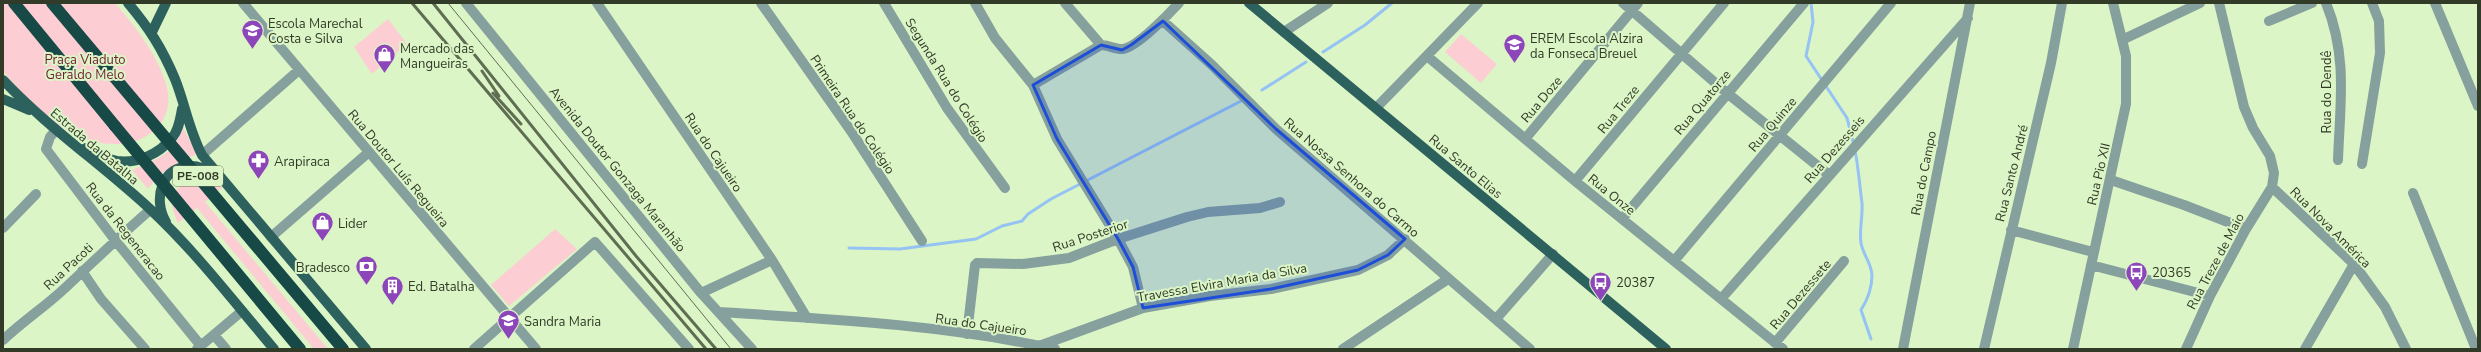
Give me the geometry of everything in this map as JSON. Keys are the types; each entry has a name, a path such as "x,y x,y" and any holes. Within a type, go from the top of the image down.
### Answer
{"highway":[{"name":"PE-008","path":"14,3 300,349"},
{"name":"PE-008","path":"52,3 344,349"}],"main road":[{"path":"128,3 152,32 175,80 192,136 202,155 366,349"},
{"path":"152,32 166,3"},
{"name":"Rua Santo Elias","path":"1249,3 1666,349"},
{"name":"Estrada da Batalha","path":"3,80 33,112 73,142 172,231"},
{"path":"3,99 33,112"},
{"path":"73,142 111,159 126,162 138,160 148,156 173,138 178,128 183,108"},
{"path":"221,178 194,166 178,169 168,177 160,187 158,200 163,216 172,231 274,349"}],"street":[{"name":"Rua Doutor Luís Regueira","path":"243,3 536,349"},
{"name":"Avenida Doutor Gonzaga Maranhão","path":"466,3 701,293 752,349"},
{"name":"Rua do Cajueiro","path":"597,3 772,260 807,318"},
{"name":"Primeira Rua do Colégio","path":"761,3 851,131 922,241"},
{"name":"Segunda Rua do Colégio","path":"884,3 947,108 1005,188"},
{"path":"975,3 995,38 1033,85 1056,139 1087,185 1118,239 1133,267 1143,308"},
{"path":"1065,3 1101,45 1124,49 1163,21 1179,3"},
{"path":"1284,32 1328,3"},
{"path":"1376,108 1478,3"},
{"path":"1623,3 1727,93 1829,175"},
{"name":"Rua Doze","path":"1526,139 1638,3"},
{"name":"Rua Treze","path":"1575,181 1680,53 1724,3"},
{"name":"Rua Quatorze","path":"1622,219 1804,3"},
{"name":"Rua Quinze","path":"1674,261 1891,3"},
{"name":"Rua do Campo","path":"1903,349 1970,3"},
{"name":"Rua Santo André","path":"1984,349 2051,63 2062,3"},
{"name":"Rua Pio XII","path":"2073,349 2093,252 2111,180 2126,104 2127,69 2124,39 2113,3"},
{"path":"2124,39 2200,3"},
{"path":"2219,3 2246,113 2274,166 2272,188"},
{"path":"2269,21 2312,3"},
{"name":"Rua do Dendê","path":"2326,3 2339,44 2341,63 2338,160"},
{"path":"2362,164 2380,53 2379,21 2372,3"},
{"path":"2435,3 2478,106"},
{"name":"Rua Dezesseis","path":"1721,299 1864,134 1968,18"},
{"name":"Rua Nossa Senhora do Carmo","path":"1163,21 1212,65 1276,129 1405,239 1448,279 1530,349"},
{"path":"1033,85 1101,45"},
{"name":"Rua Onze","path":"1427,56 1575,181 1779,346"},
{"path":"202,155 300,70"},
{"name":"Rua da Regeneracao","path":"56,130 50,137 46,149 114,240 199,348"},
{"path":"271,236 369,152"},
{"path":"2111,180 2184,205 2246,230"},
{"name":"Rua Treze de Maio","path":"2186,349 2210,296 2246,230 2272,188"},
{"name":"Rua Nova América","path":"2272,188 2354,264 2385,307 2406,349"},
{"path":"2413,193 2476,349"},
{"path":"3,228 36,194"},
{"name":"Rua Posterior","path":"967,334 974,265 977,263 1023,264 1069,258 1118,239 1187,217 1260,208 1280,202"},
{"name":"Rua Pacoti","path":"3,340 82,271 114,240 150,210"},
{"path":"2011,230 2093,252"},
{"name":"Travessa Elvira Maria da Silva","path":"1039,346 1143,308 1210,296 1271,289 1358,270 1388,256 1405,239"},
{"path":"474,349 595,242 689,349"},
{"path":"1496,319 1553,254"},
{"path":"701,293 772,260"},
{"name":"Rua Dezessete","path":"1779,346 1844,261"},
{"path":"2305,349 2354,264"},
{"path":"2091,265 2210,296"},
{"path":"82,271 101,299 144,349"},
{"path":"1343,349 1448,279"},
{"path":"199,348 242,311"},
{"name":"Rua do Cajueiro","path":"719,312 807,318 967,334 1055,349"},
{"path":"214,335 226,349"}],"highlighted area":[{"path":"1163,21 1276,129 1405,239 1388,255 1358,270 1271,289 1143,308 1133,267 1118,239 1057,139 1033,85 1101,45 1122,50"}],"green space":[{"name":"Praça Viaduto Geraldo Melo","path":"3,3 115,3 131,22 153,54 167,88 167,111 156,129 147,136 137,140 126,143 107,144 85,139 59,126 43,115 3,71"},
{"path":"388,19 407,44 372,74 354,47"},
{"path":"1461,34 1497,64 1481,83 1445,52"},
{"path":"183,128 197,154 183,160 164,172 148,189 132,170 169,151 179,137"},
{"path":"196,179 211,181 222,188 205,202 328,349 314,349 197,208 178,223 172,207 173,195 180,187"},
{"path":"555,229 577,249 509,306 491,285"}],"waterway":[{"path":"1323,52 1365,25 1392,3"},
{"path":"1811,3 1813,22 1806,56 1847,118 1854,145"},
{"path":"1262,90 1306,62"},
{"path":"849,248 900,249 976,239 1002,226 1022,221 1028,214 1051,199 1243,100"},
{"path":"1855,151 1862,203 1860,233 1861,243 1872,275 1869,293 1861,310 1871,339"}],"tram line":[{"path":"448,3 731,349"}],"railway":[{"path":"412,3 706,349"},
{"path":"433,3 636,256 716,349"},
{"path":"482,71 499,96"},
{"path":"493,93 521,124"}],"place":[{"name":"Escola Marechal Costa e Silva","path":"253,50"},
{"name":"EREM Escola Alzira da Fonseca Breuel","path":"1514,64"},
{"name":"Mercado das Mangueiras","path":"385,74"},
{"name":"Arapiraca","path":"258,180"},
{"name":"Lider","path":"323,242"},
{"name":"Bradesco","path":"366,286"},
{"name":"20365","path":"2137,292"},
{"name":"20387","path":"1600,302"},
{"name":"Ed. Batalha","path":"392,306"},
{"name":"Sandra Maria","path":"508,340"}]}
